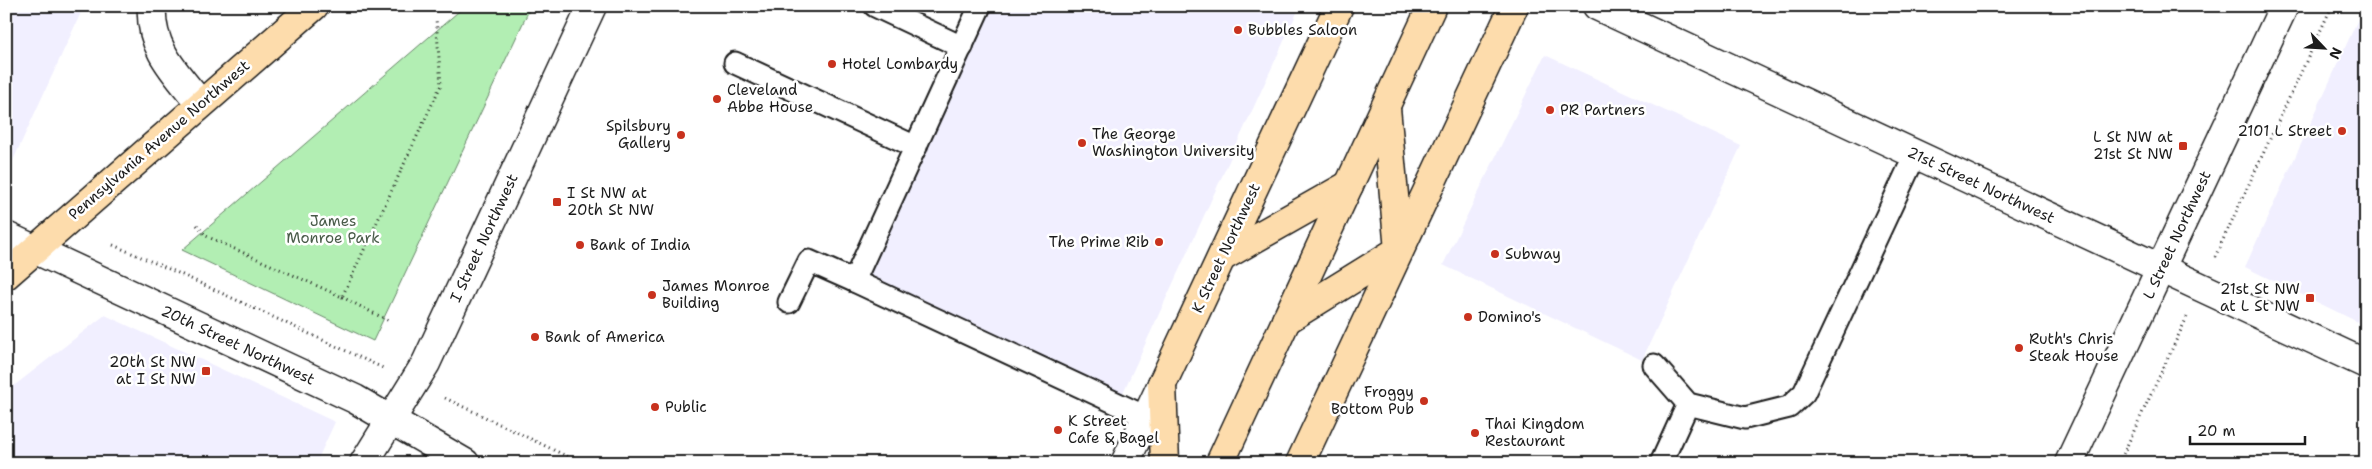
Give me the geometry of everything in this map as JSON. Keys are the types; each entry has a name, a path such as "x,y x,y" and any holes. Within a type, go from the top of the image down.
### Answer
{"main road":[{"name":"Pennsylvania Avenue Northwest","path":"6,275 200,103 314,6"},
{"name":"K Street Northwest","path":"1162,384 1339,6"},
{"path":"1220,463 1432,6"},
{"path":"1300,463 1514,6"},
{"path":"1386,108 1399,250"},
{"path":"1222,257 1349,184"},
{"path":"1286,320 1399,250"},
{"path":"1162,384 1166,463"}],"street":[{"path":"152,6 154,36 161,54 200,103"},
{"name":"I Street Northwest","path":"364,463 426,364 592,6"},
{"name":"21st Street Northwest","path":"1597,6 2366,364"},
{"name":"L Street Northwest","path":"2069,463 2284,6"},
{"name":"20th Street Northwest","path":"6,236 355,399 465,463"},
{"name":"K Street Northwest","path":"1125,463 1162,384"}],"lane":[{"path":"875,6 962,47"},
{"path":"854,281 980,6"},
{"path":"735,63 916,147"},
{"path":"1654,365 1688,404 1745,418 1789,406 1804,393 1915,154"},
{"path":"789,302 809,261 1146,418"},
{"path":"1661,463 1688,404"}],"path":[{"path":"2232,220 2332,6"},
{"path":"342,297 441,85 436,18"},
{"path":"197,225 206,236 342,297 391,322"},
{"path":"176,272 354,354"},
{"path":"2119,463 2173,347"},
{"path":"497,423 581,463"}],"shaded area":[{"path":"6,6 84,6 10,167 6,165"},
{"name":"The George Washington University","path":"989,6 1300,6 1121,397 864,280"},
{"name":"2101 L Street","path":"2364,6 2366,6 2366,326 2245,267"},
{"path":"1545,55 1741,146 1642,360 1443,265"},
{"path":"105,315 335,422 316,463 6,463 6,392"}],"green space":[{"name":"James Monroe Park","path":"465,6 531,6 373,341 182,250"}],"place":[{"name":"Bubbles Saloon","path":"1238,30"},
{"name":"Hotel Lombardy","path":"832,64"},
{"name":"Cleveland Abbe House","path":"717,99"},
{"name":"PR Partners","path":"1550,110"},
{"name":"2101 L Street","path":"2342,131"},
{"name":"Spilsbury Gallery","path":"681,135"},
{"name":"The George Washington University","path":"1082,143"},
{"name":"L St NW at 21st St NW","path":"2183,146"},
{"name":"I St NW at 20th St NW","path":"557,202"},
{"name":"The Prime Rib","path":"1159,242"},
{"name":"Bank of India","path":"580,245"},
{"name":"Subway","path":"1495,254"},
{"name":"James Monroe Building","path":"652,295"},
{"name":"21st St NW at L St NW","path":"2310,298"},
{"name":"Domino's","path":"1468,317"},
{"name":"Bank of America","path":"535,337"},
{"name":"Ruth's Chris Steak House","path":"2019,348"},
{"name":"20th St NW at I St NW","path":"206,371"},
{"name":"Froggy Bottom Pub","path":"1424,401"},
{"name":"Public","path":"655,407"},
{"name":"K Street Cafe & Bagel","path":"1058,430"},
{"name":"Thai Kingdom Restaurant","path":"1475,433"}]}
